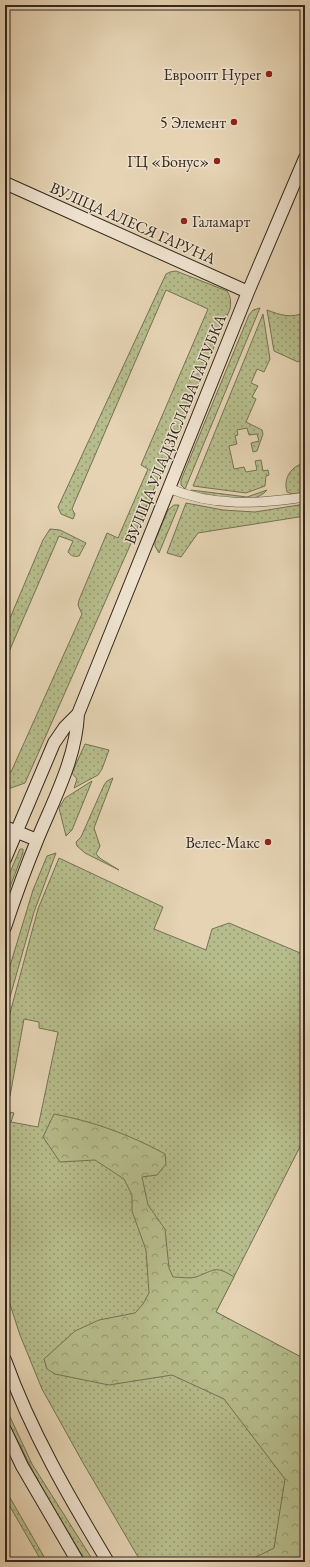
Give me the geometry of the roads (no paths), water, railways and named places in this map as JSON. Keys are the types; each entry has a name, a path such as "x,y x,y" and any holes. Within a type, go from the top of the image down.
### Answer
{"main road":[{"name":"ВУЛІЦА УЛАДЗІСЛАВА ГАЛУБКА","path":"5,926 72,752 77,733 78,714 248,292 305,158"},
{"name":"ВУЛІЦА АЛЕСЯ ГАРУНА","path":"5,183 248,292"},
{"name":"ВУЛІЦА УЛАДЗІСЛАВА ГАЛУБКА","path":"5,859 10,829 54,743 64,727 78,714"},
{"path":"10,829 37,840"},
{"path":"5,1361 24,1408 45,1451 108,1562"},
{"path":"5,1430 22,1466 78,1562"}],"street":[{"path":"168,488 187,496 224,502 275,502 305,498"}],"place":[{"name":"Евроопт Hyper","path":"269,74"},
{"name":"5 Элемент","path":"234,122"},
{"name":"ГЦ «Бонус»","path":"217,161"},
{"name":"Галамарт","path":"184,221"},
{"name":"Велес-Макс","path":"268,842"}]}
